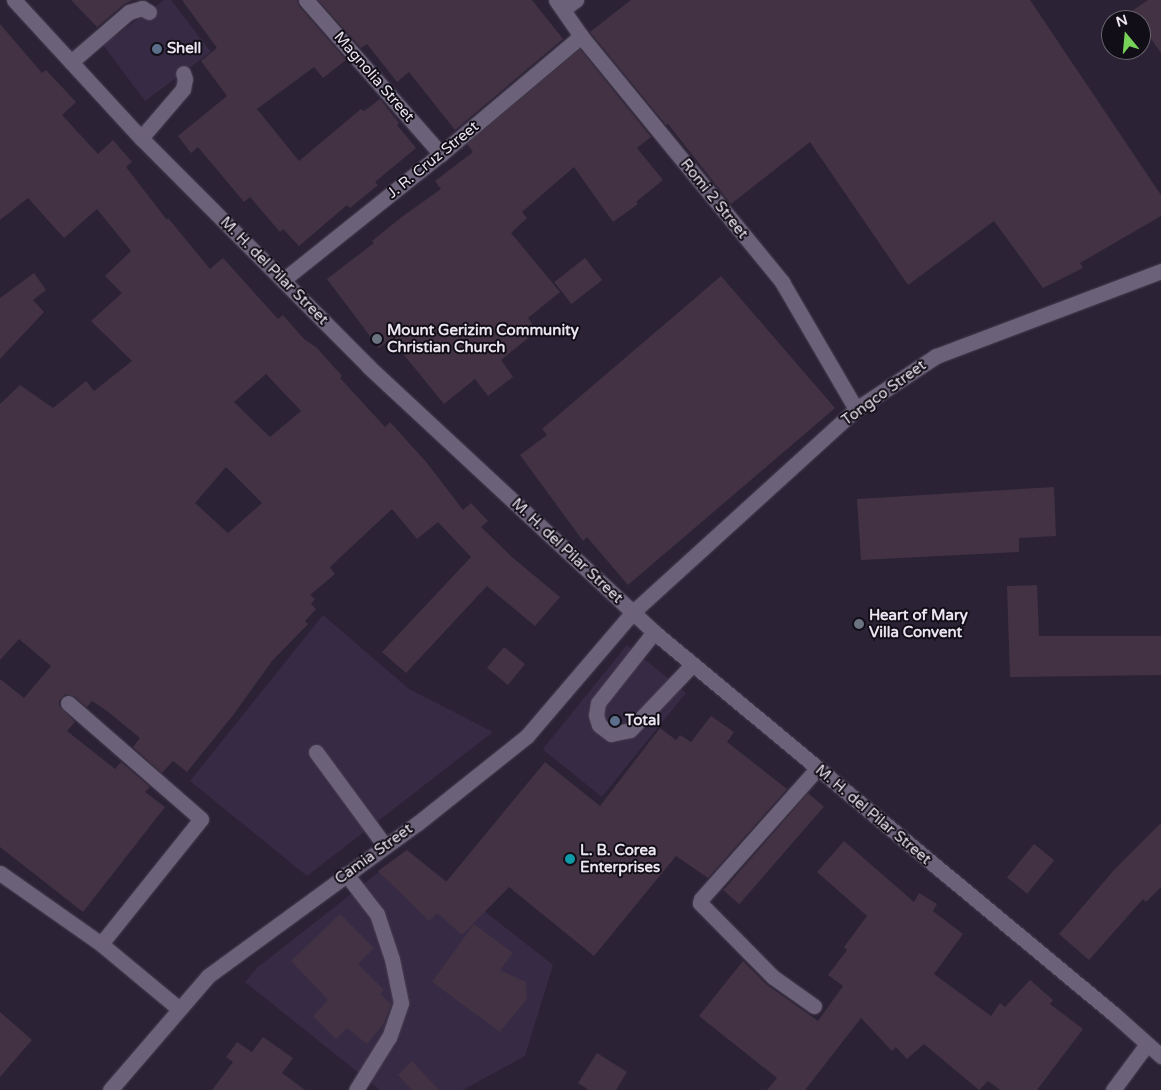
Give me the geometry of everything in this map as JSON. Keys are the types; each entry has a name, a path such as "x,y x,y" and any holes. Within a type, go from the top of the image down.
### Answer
{"street":[{"name":"M. H. del Pilar Street","path":"14,0 141,138 369,366 654,632 1115,1015 1161,1056"},
{"name":"Magnolia Street","path":"306,0 441,154"},
{"path":"560,4 576,0"},
{"name":"Romi 2 Street","path":"560,4 581,36 782,282 856,409"},
{"path":"71,62 129,12 142,8 149,12"},
{"name":"J. R. Cruz Street","path":"283,280 441,154 581,36"},
{"path":"141,138 183,89 185,79 183,73"},
{"name":"Tongco Street","path":"633,612 856,409 936,356 1161,271"},
{"name":"Camia Street","path":"110,1090 178,1008 208,976 384,846 527,736 633,612"},
{"path":"654,632 598,704 596,715 599,725 611,734 630,730 692,665"},
{"path":"68,703 201,819 101,944"},
{"path":"316,752 384,846"},
{"path":"814,1006 773,977 700,903 700,899 817,769"},
{"path":"0,873 101,944 178,1008"},
{"path":"346,874 377,914 392,959 401,1003 389,1037 356,1090"},
{"path":"1114,1090 1147,1044"}],"shaded area":[{"name":"Shell","path":"164,0 171,0 211,52 145,101 103,45"},
{"path":"323,615 409,689 493,732 307,876 190,781"},
{"name":"Total","path":"627,645 686,693 602,797 543,749"},
{"path":"407,850 553,965 525,1056 463,1090 380,1090 245,982 258,967"}],"building":[{"path":"71,0 132,0 123,5 97,27"},
{"path":"182,0 297,0 299,6 346,60 323,78 314,67 257,109 299,161 361,109 364,111 380,99 399,123 397,125 416,148 375,182 378,185 350,208 347,205 299,246 283,229 280,232 250,197 244,202 198,147 191,153 178,136 227,96 201,61 217,48"},
{"path":"318,0 532,0 563,39 455,130 409,72 397,82 367,44 361,48"},
{"path":"631,0 1030,0 1161,195 1161,216 1080,263 1083,268 1043,288 994,221 908,285 810,142 731,204 668,124 666,125 590,32"},
{"path":"1148,0 1161,0 1161,53 1151,38 1151,10 1133,10"},
{"path":"0,24 42,73 46,70 76,102 62,115 98,154 113,140 132,162 126,167 167,220 168,218 210,269 223,258 278,319 283,315 304,339 317,348 342,376 340,378 385,427 390,422 427,463 463,510 471,503 488,521 481,527 513,558 560,597 535,626 487,586 406,673 382,652 471,557 438,522 417,539 392,509 330,567 335,574 310,595 315,599 311,604 316,609 305,621 308,624 272,661 234,714 187,772 173,761 162,773 133,747 140,738 107,711 92,701 87,707 74,696 65,694 59,701 59,706 75,722 67,731 115,769 121,762 150,787 145,792 165,807 83,912 0,847 0,679 24,698 51,666 19,639 0,660 0,404 20,385 53,408 86,381 94,391 132,361 91,321 122,293 105,276 131,251 97,209 64,238 28,198 0,220","holes":["266,374 301,411 270,437 234,402","226,467 262,503 228,533 195,503"]},
{"path":"580,49 651,137 637,148 663,180 636,202 638,204 613,222 574,167 522,212 527,218 511,233 560,292 528,318 537,331 501,360 513,377 488,396 475,379 444,404 391,339 379,348 327,279 374,243 372,241 403,216 441,189 435,181 473,152 467,144"},
{"path":"585,258 602,280 572,304 554,282"},
{"path":"34,273 46,290 33,300 44,312 0,359 0,298"},
{"path":"721,276 835,408 628,585 587,537 583,541 520,455 547,435 542,429"},
{"path":"1054,487 1056,536 1019,538 1019,552 861,560 857,499"},
{"path":"1037,585 1039,636 1161,636 1161,675 1010,677 1007,586"},
{"path":"504,647 525,664 508,685 487,668"},
{"path":"711,716 734,732 727,742 787,789 708,878 676,856 594,956 509,887 462,935 437,913 429,921 378,871 407,850 446,882 545,762 600,806 660,728 676,740 680,735 691,742"},
{"path":"808,793 824,807 739,904 723,890"},
{"path":"1161,823 1161,887 1146,902 1143,899 1089,960 1059,934 1114,870"},
{"path":"844,841 914,902 919,893 937,904 933,911 963,934 934,974 991,1016 1000,1003 1005,1007 1030,980 1053,1000 1050,1004 1083,1029 1037,1090 1000,1090 988,1081 979,1090 924,1044 907,1059 896,1047 892,1051 861,1018 805,1090 767,1090 777,1078 699,1016 743,961 767,985 818,1021 843,986 828,975 847,950 844,947 867,916 817,872"},
{"path":"1034,844 1054,860 1027,894 1007,877"},
{"path":"340,914 374,948 358,964 384,990 380,994 391,1004 383,1025 367,1044 347,1028 336,1039 313,1016 328,1000 291,961"},
{"path":"474,924 513,953 500,970 526,982 527,999 500,1032 432,982"},
{"path":"0,1012 32,1040 0,1077"},
{"path":"263,1037 293,1058 282,1073 305,1090 212,1090 233,1062 226,1057 237,1042 252,1052"},
{"path":"597,1053 627,1072 616,1090 589,1090 578,1083"},
{"path":"412,1061 439,1090 412,1090 398,1075"}],"place":[{"name":"Shell","path":"157,49"},
{"name":"Mount Gerizim Community Christian Church","path":"377,339"},
{"name":"Heart of Mary Villa Convent","path":"859,624"},
{"name":"Total","path":"615,721"},
{"name":"L. B. Corea Enterprises","path":"570,859"}]}
